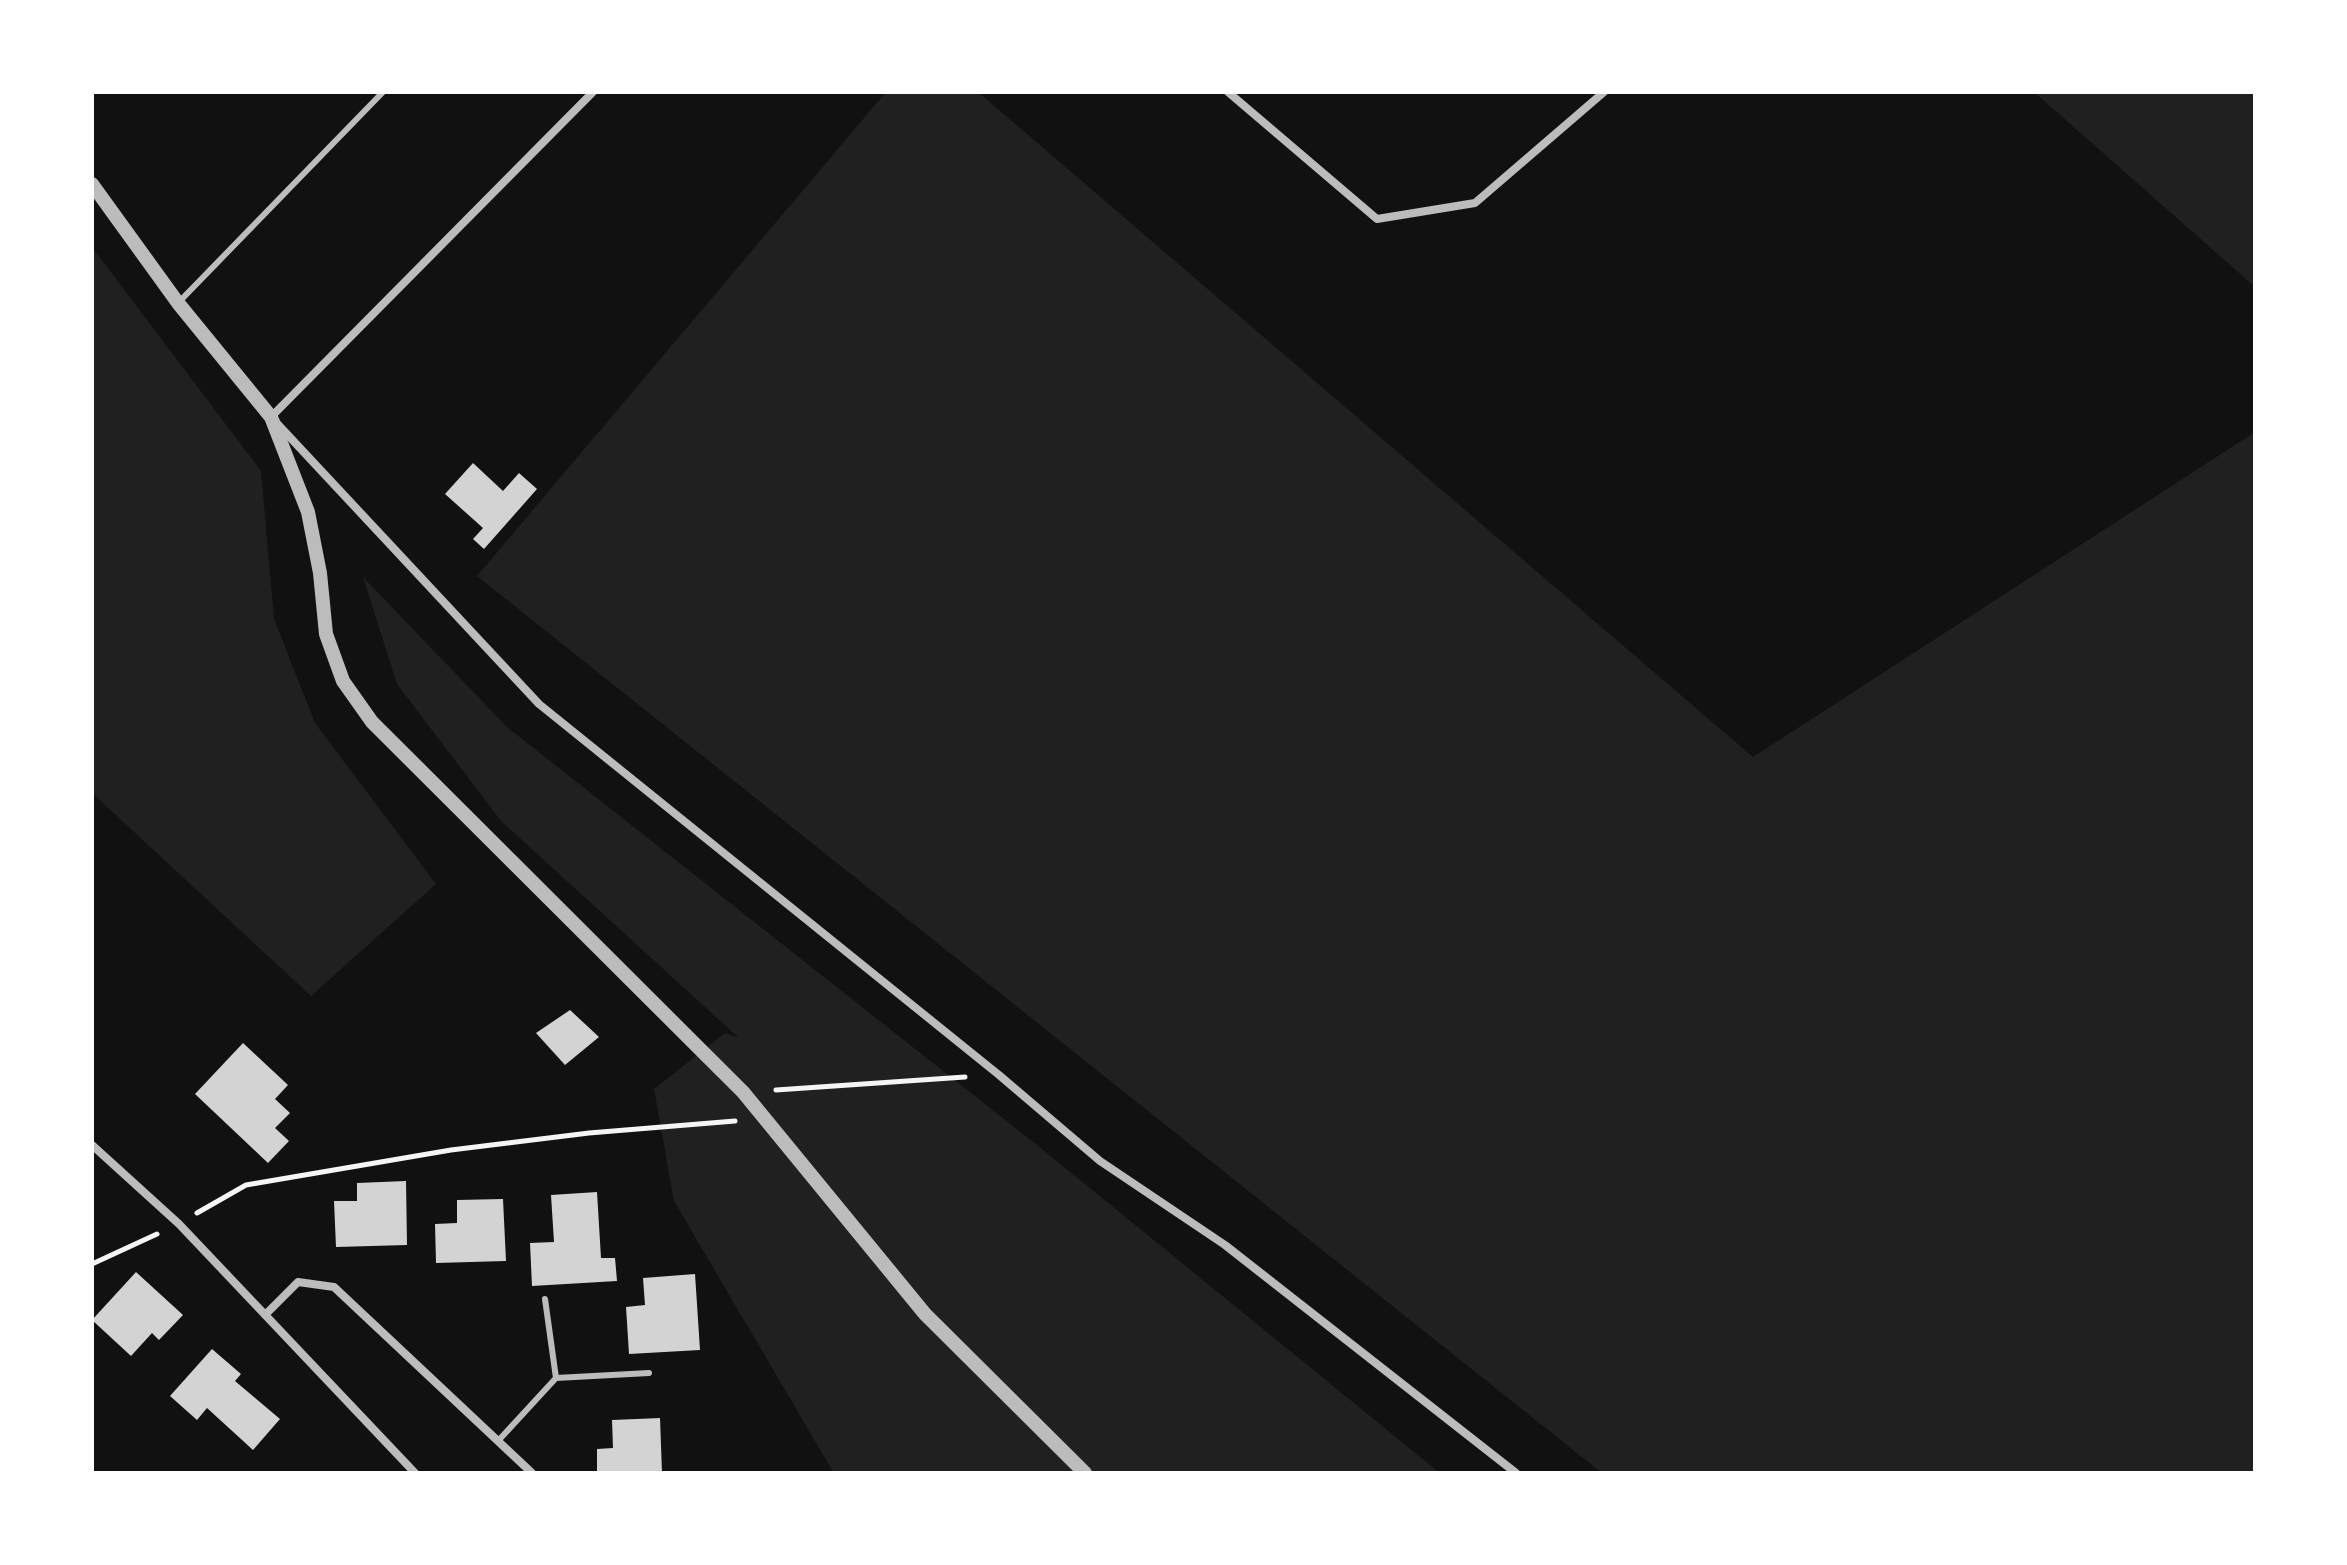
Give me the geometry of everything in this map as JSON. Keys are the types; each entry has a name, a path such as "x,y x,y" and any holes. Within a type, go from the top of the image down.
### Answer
{"street":[{"path":"271,417 593,92"},
{"path":"1228,92 1377,219 1475,203 1604,92"},
{"path":"92,184 178,303 271,417 539,704 999,1075 1100,1161 1225,1245 1516,1473"},
{"path":"271,417 308,512 320,573 326,634 343,681 364,712 743,1092 925,1314 1085,1473"},
{"path":"92,1145 179,1224 415,1473"},
{"path":"265,1315 298,1282 334,1287 532,1473"}],"lane":[{"path":"178,303 383,92"},
{"path":"545,1299 556,1378"},
{"path":"498,1441 556,1378 649,1373"}],"path":[{"path":"743,1092 999,1075"},
{"path":"92,1264 179,1224 246,1185 451,1150 589,1133 764,1119"}],"shaded area":[{"path":"886,92 978,92 1753,757 2255,432 2255,1473 1602,1473 477,576"},
{"path":"2034,92 2255,92 2255,287"},
{"path":"92,247 261,471 274,619 315,723 436,884 311,996 92,793"},
{"path":"363,577 507,727 1037,1145 1440,1473 835,1473 674,1201 654,1089 725,1033 739,1038 501,821 397,684"}],"building":[{"path":"473,463 503,491 519,473 537,489 484,549 473,539 483,528 445,494"},
{"path":"570,1010 599,1037 565,1065 536,1033"},
{"path":"243,1043 288,1085 275,1099 290,1113 275,1128 289,1141 268,1163 195,1094"},
{"path":"406,1181 407,1245 336,1247 334,1201 357,1201 357,1183"},
{"path":"597,1192 601,1258 615,1258 617,1281 532,1286 530,1243 554,1242 551,1195"},
{"path":"503,1199 506,1261 436,1263 435,1224 457,1223 457,1200"},
{"path":"136,1272 183,1315 159,1340 152,1333 131,1356 92,1320"},
{"path":"695,1274 700,1350 629,1354 626,1307 645,1305 643,1278"},
{"path":"212,1349 241,1374 235,1381 280,1419 253,1450 207,1408 197,1420 170,1396"},
{"path":"660,1418 662,1473 597,1473 597,1449 613,1448 612,1420"}]}
